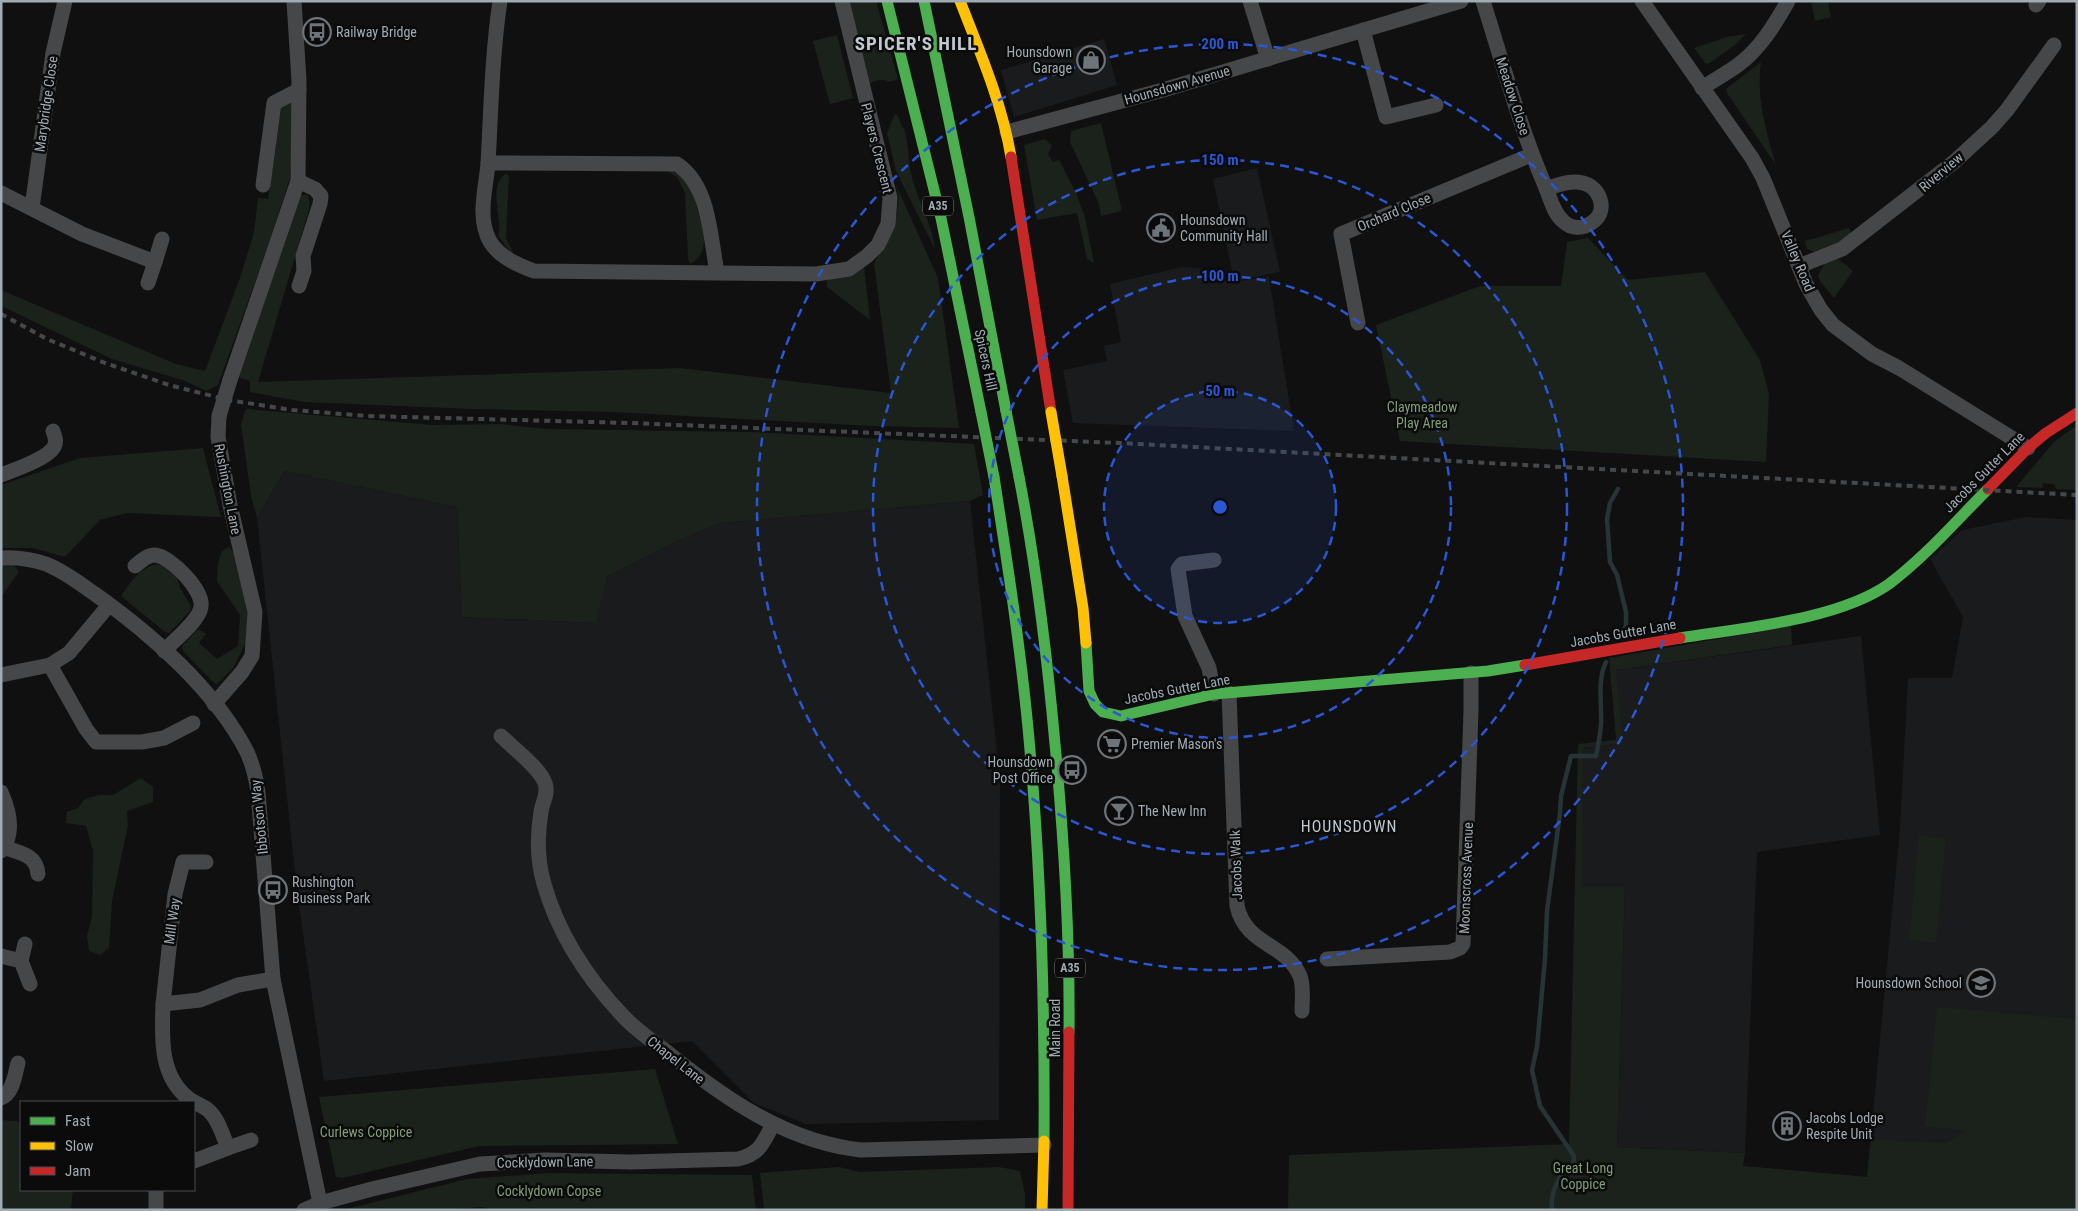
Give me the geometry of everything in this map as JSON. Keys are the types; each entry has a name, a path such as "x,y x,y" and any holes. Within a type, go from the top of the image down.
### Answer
{"main road":[{"name":"Spicers Hill","path":"887,1 941,218 994,477 1022,668 1028,730"},
{"name":"Spicers Hill","path":"924,1 967,208 1026,513 1055,727"},
{"path":"960,1 985,63 1007,132"},
{"name":"Jacobs Gutter Lane","path":"1007,132 1084,608 1089,691 1095,704 1103,712 1121,716 1222,693 1471,673 1798,618 1850,605 1876,592 1902,573 2028,448 2046,433 2077,413"},
{"name":"Main Road","path":"1055,727 1064,838 1070,956 1068,1210"},
{"name":"Main Road","path":"1028,730 1042,940 1044,1145 1042,1210"}],"street":[{"name":"Marybridge Close","path":"32,208 53,49 65,1"},
{"name":"Rushington Lane","path":"214,704 242,672 252,656 255,612 230,505 218,437 219,416 298,181 299,90 294,1"},
{"name":"Players Crescent","path":"500,1 492,73 484,210 486,233 498,251 513,263 534,271 816,274 849,269 864,259 878,245 888,224 890,198 842,1"},
{"path":"1250,1 1268,59"},
{"name":"Hounsdown Avenue","path":"1007,132 1154,93 1461,1"},
{"name":"Meadow Close","path":"1483,1 1532,155 1546,189"},
{"name":"Valley Road","path":"1642,1 1764,178 1798,266 1821,310 1833,325 1847,337 2028,448"},
{"path":"1702,88 1739,64 1752,52 1772,28 1788,1"},
{"path":"1362,30 1386,118 1436,105"},
{"name":"Riverview","path":"1798,266 1827,256 1848,245 1954,162 2002,116 2054,44"},
{"path":"263,185 274,103 299,90"},
{"name":"Orchard Close","path":"1358,323 1341,234 1532,155"},
{"path":"488,163 676,164 687,171 695,182 708,222 717,272"},
{"path":"298,181 315,189 321,196 303,256 304,271 299,286"},
{"path":"1,193 82,234 155,262"},
{"path":"148,283 162,239"},
{"path":"1,475 30,464 54,448 56,440 53,431"},
{"path":"134,566 153,555 162,556 196,587 200,595 201,606 198,617 164,651"},
{"name":"Ibbotson Way","path":"1,558 20,557 46,564 64,572 109,604 164,651 226,718 243,745 254,768 258,792 273,979 320,1203"},
{"name":"Jacobs Walk","path":"1214,560 1182,564 1178,569 1185,616 1222,693 1237,906 1239,915 1251,933 1281,953 1296,969 1302,984 1302,1011"},
{"path":"1,675 50,665 75,646 109,604"},
{"path":"50,665 96,742 142,742 164,738 193,723"},
{"name":"Moonscross Avenue","path":"1327,959 1450,952 1460,948 1463,944 1471,673"},
{"name":"Chapel Lane","path":"501,736 528,762 545,782 547,791 541,811 539,863 544,885 564,934 583,966 622,1016 714,1089 773,1124 840,1148 861,1150 1044,1145"},
{"path":"1,792 10,815 9,831 3,849 32,858 37,864 38,874"},
{"name":"Mill Way","path":"192,1101 187,1098 172,1080 164,1058 162,1039 163,1004 175,894 183,862 206,862"},
{"path":"25,944 21,961 30,984"},
{"path":"1,956 21,961"},
{"path":"163,1004 200,1000 238,985 273,979"},
{"path":"1,1098 6,1097 10,1092 18,1063"},
{"name":"Mill Way","path":"195,1103 210,1111 221,1130 228,1148"},
{"name":"Cocklydown Lane","path":"304,1210 320,1203 433,1173 480,1164 545,1160 631,1162 738,1159 751,1156 759,1150 773,1124"},
{"path":"195,1161 251,1140"},
{"path":"156,1191 156,1210"}],"shaded area":[{"path":"1104,39 1117,85 1014,117 1001,70"},
{"path":"1257,168 1280,272 1234,281 1213,179"},
{"path":"1182,267 1230,271 1232,282 1269,277 1294,431 1073,423 1063,370 1107,361 1104,346 1121,342 1110,284"},
{"name":"Rushington Business Park","path":"285,471 457,507 462,617 595,623 608,576 677,541 720,523 970,501 1000,781 999,1120 806,1124 754,1103 692,1041 324,1081 297,891 257,518"},
{"name":"Hounsdown School","path":"2026,517 2077,520 2077,1210 1615,1210 1742,1166 1867,1177 1900,828 1908,678 1952,678 1963,617 1930,559 1962,530"},
{"path":"1861,636 1880,835 1757,852 1745,1153 1617,1147 1625,887 1581,887 1583,748 1622,743 1616,670"}],"green space":[{"path":"848,1 876,1 898,79 889,82 879,80 869,84"},
{"path":"1811,1 1828,1 1831,17 1815,21"},
{"path":"1746,34 1735,45 1710,63 1706,64 1694,48 1727,37"},
{"path":"837,35 853,98 830,104 813,41"},
{"path":"1761,62 1761,101 1776,165 1726,89"},
{"path":"290,101 295,104 290,178 267,249 218,385 207,391 185,381 112,359 1,306 1,290 176,364 205,371 241,275 254,232 258,198 268,199 281,107"},
{"path":"895,114 904,128 912,178 931,231 935,249 896,171 887,133"},
{"path":"1101,123 1122,211 1101,216 1099,204 1070,142 1071,131"},
{"path":"1045,139 1052,146 1048,154 1053,162 1059,160 1076,193 1085,217 1094,263 1087,259 1077,213 1037,220 1024,145"},
{"path":"668,169 684,177 691,185 702,223 704,239 701,253 690,264 688,259 685,193 677,177 667,171"},
{"path":"507,173 509,177 506,238 513,252 511,253 498,236 498,186 501,178"},
{"path":"896,185 938,278 959,428 871,426 615,412 472,409 304,402 250,392 250,381 239,378 241,363 300,195 308,195 310,206 258,382 680,368 891,393 874,264 896,218 899,198"},
{"path":"1849,228 1851,233 1839,242 1815,252 1807,249 1805,241"},
{"name":"Claymeadow Play Area","path":"1588,238 1628,280 1705,272 1760,360 1769,394 1766,462 1400,441 1376,325 1480,286 1561,286 1567,242"},
{"path":"1837,258 1853,271 1834,298 1820,281 1818,275 1825,263"},
{"path":"864,266 870,320 827,287 827,280"},
{"path":"246,409 432,425 500,424 545,429 753,432 974,444 983,495 970,501 720,523 677,541 608,576 596,623 462,617 457,507 285,471 257,518 251,496 241,424"},
{"path":"2077,425 2077,490 2056,489 2054,484 2043,483 2042,488 2016,487 2054,442"},
{"path":"203,448 221,517 127,513 100,520 65,557 33,548 1,548 1,485 80,458"},
{"path":"229,547 235,554 245,598 250,634 233,668 216,685 183,651 182,646 198,629 206,634 199,643 217,659 238,646 240,615 217,581 218,563 222,551"},
{"path":"1,564 13,564 19,572 1,597"},
{"path":"157,564 166,567 177,577 180,588 191,606 190,611 169,633 165,632 121,596 145,568"},
{"name":"Great Long Coppice","path":"1791,626 1792,645 1616,670 1623,743 1583,748 1582,887 1625,887 1617,1147 1745,1153 1743,1166 1867,1177 1871,1139 1945,1143 1967,1131 1925,1126 1937,1007 2077,1019 2077,1210 1288,1210 1289,1155 1569,1144 1578,744 1616,740 1609,658"},
{"path":"141,778 153,787 153,802 127,811 128,825 112,901 109,948 100,955 89,951 87,936 92,916 93,851 86,826 66,823 67,812 78,808 85,799 99,795 113,795"},
{"path":"1919,835 1946,838 1936,943 1909,940"},
{"name":"Curlews Coppice","path":"655,1069 678,1144 479,1146 342,1178 336,1177 319,1097"},
{"path":"1,1120 17,1121 20,1124 20,1191 73,1191 71,1210 1,1210"},
{"path":"839,1167 860,1172 999,1167 1020,1171 1025,1194 1025,1210 764,1210 760,1173"},
{"name":"Cocklydown Copse","path":"549,1173 752,1175 756,1210 495,1210 482,1207 441,1210 342,1210 467,1179"}],"waterway":[{"path":"1618,489 1610,503 1607,519 1610,562 1617,575 1626,612 1626,626 1620,636"},
{"path":"1552,1210 1552,1197 1556,1185 1563,1174 1573,1166 1574,1156 1540,1106 1532,1070 1537,1047 1545,959 1547,911 1561,796 1571,756 1596,756 1601,725 1601,684 1606,662"}],"railway":[{"path":"1,314 47,339 105,363 169,385 228,400 292,410 368,416 630,423 1120,443 2077,495"}],"traffic: fast":[{"path":"887,1 941,218 981,412"},
{"path":"924,1 969,217 1006,411"},
{"path":"1006,411 1019,477"},
{"path":"981,412 994,477"},
{"path":"994,477 1021,665 1036,831 1044,1038 1044,1141"},
{"path":"1019,477 1031,543 1055,744 1066,888 1069,1032"},
{"path":"1680,638 1789,621 1844,606 1868,596 1889,584 1915,562 1988,489"},
{"path":"1086,643 1089,691 1095,704 1103,712 1121,716 1214,694 1488,671 1525,665"}],"traffic: slow":[{"path":"960,1 996,97 1011,157"},
{"path":"1051,412 1062,476"},
{"path":"1062,476 1083,608 1086,643"},
{"path":"1042,1210 1044,1141"}],"traffic: jam":[{"path":"1011,157 1051,412"},
{"path":"1988,489 2028,448 2046,433 2077,413"},
{"path":"1525,665 1680,638"},
{"path":"1068,1210 1069,1032"}],"place":[{"name":"Railway Bridge","path":"317,32"},
{"name":"Hounsdown Garage","path":"1091,60"},
{"name":"Hounsdown Community Hall","path":"1161,228"},
{"name":"Premier Mason's","path":"1112,744"},
{"name":"Hounsdown Post Office","path":"1072,770"},
{"name":"The New Inn","path":"1119,811"},
{"name":"Rushington Business Park","path":"273,890"},
{"name":"Hounsdown School","path":"1981,983"},
{"name":"Jacobs Lodge Respite Unit","path":"1787,1126"}],"district":[{"name":"SPICER'S HILL","path":"916,43"},
{"name":"HOUNSDOWN","path":"1349,826"}]}
